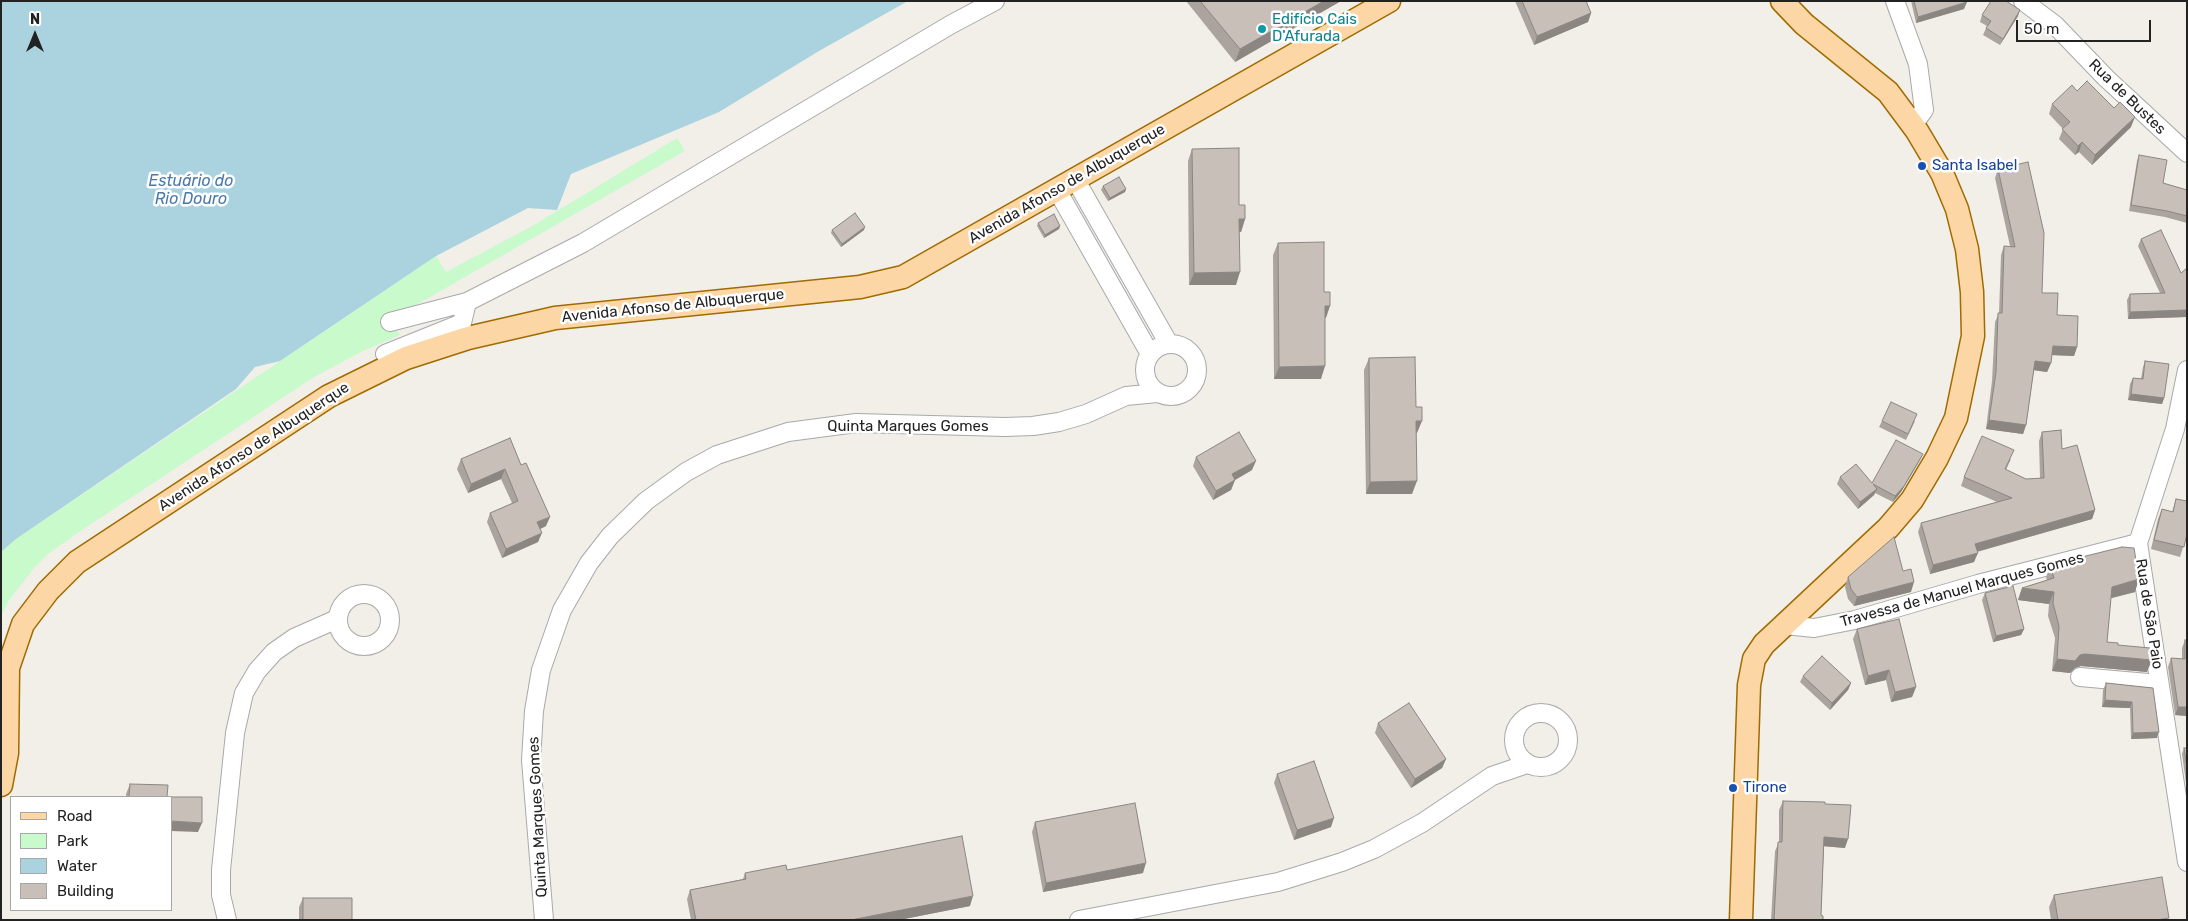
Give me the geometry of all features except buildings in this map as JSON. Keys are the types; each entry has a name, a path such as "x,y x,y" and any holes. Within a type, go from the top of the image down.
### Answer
{"main road":[{"name":"Avenida Afonso de Albuquerque","path":"1,785 7,753 5,674 23,624 48,590 77,562 329,396 406,358 468,338 555,318 860,287 890,281 916,271 1389,1"},
{"path":"1741,920 1750,676 1758,651 1900,514 1937,458 1956,418 1972,336 1972,292 1967,248 1957,209 1942,173 1913,125 1888,92 1804,24 1782,1"}],"street":[{"path":"390,322 467,302 583,243 950,25 994,1"},
{"path":"1895,1 1918,64 1924,110 1913,125"},
{"name":"Rua de Bustes","path":"2023,1 2055,24 2106,78 2187,153"},
{"path":"1066,185 1169,344 1155,349 1126,396"},
{"path":"1066,185 1147,363 1150,387 1157,393"},
{"path":"385,354 462,323 467,302"},
{"name":"Quinta Marques Gomes","path":"544,920 532,760 532,728 538,684 549,644 570,595 599,549 634,512 659,491 702,463 733,449 788,432 856,424 1033,426 1059,422 1086,414 1126,396 1157,393 1174,397 1182,394 1195,382 1198,374 1198,365 1190,351 1184,347 1169,344"},
{"name":"Rua de São Paio","path":"2187,370 2175,429 2138,543 2159,684 2183,814 2187,862"},
{"name":"Travessa de Manuel Marques Gomes","path":"1785,626 1814,628 1855,620 1978,584 2138,543"},
{"path":"227,920 222,895 221,870 235,733 244,693 258,671 279,648 306,632 337,619"},
{"path":"2080,677 2159,684"},
{"path":"1534,714 1552,715 1565,728 1568,745 1560,760 1544,768 1527,764 1520,758 1514,746 1514,732 1519,724 1534,714"},
{"path":"1492,776 1514,746"},
{"path":"1078,920 1278,882 1342,862 1374,849 1422,823 1492,776 1527,764"}],"green space":[{"path":"677,138 685,151 390,320 400,335 363,351 314,377 76,534 48,554 35,567 9,600 1,617 1,552 16,539 436,256 446,272 534,225"}],"water":[{"name":"Estuário do Rio Douro","path":"1,1 908,1 819,51 719,112 571,174 557,210 528,208 436,256 280,361 255,367 236,389 16,539 1,552"}],"place":[{"name":"Edifício Cais D'Afurada","path":"1262,29"},
{"name":"Santa Isabel","path":"1922,166"},
{"name":"Tirone","path":"1733,788"}]}
